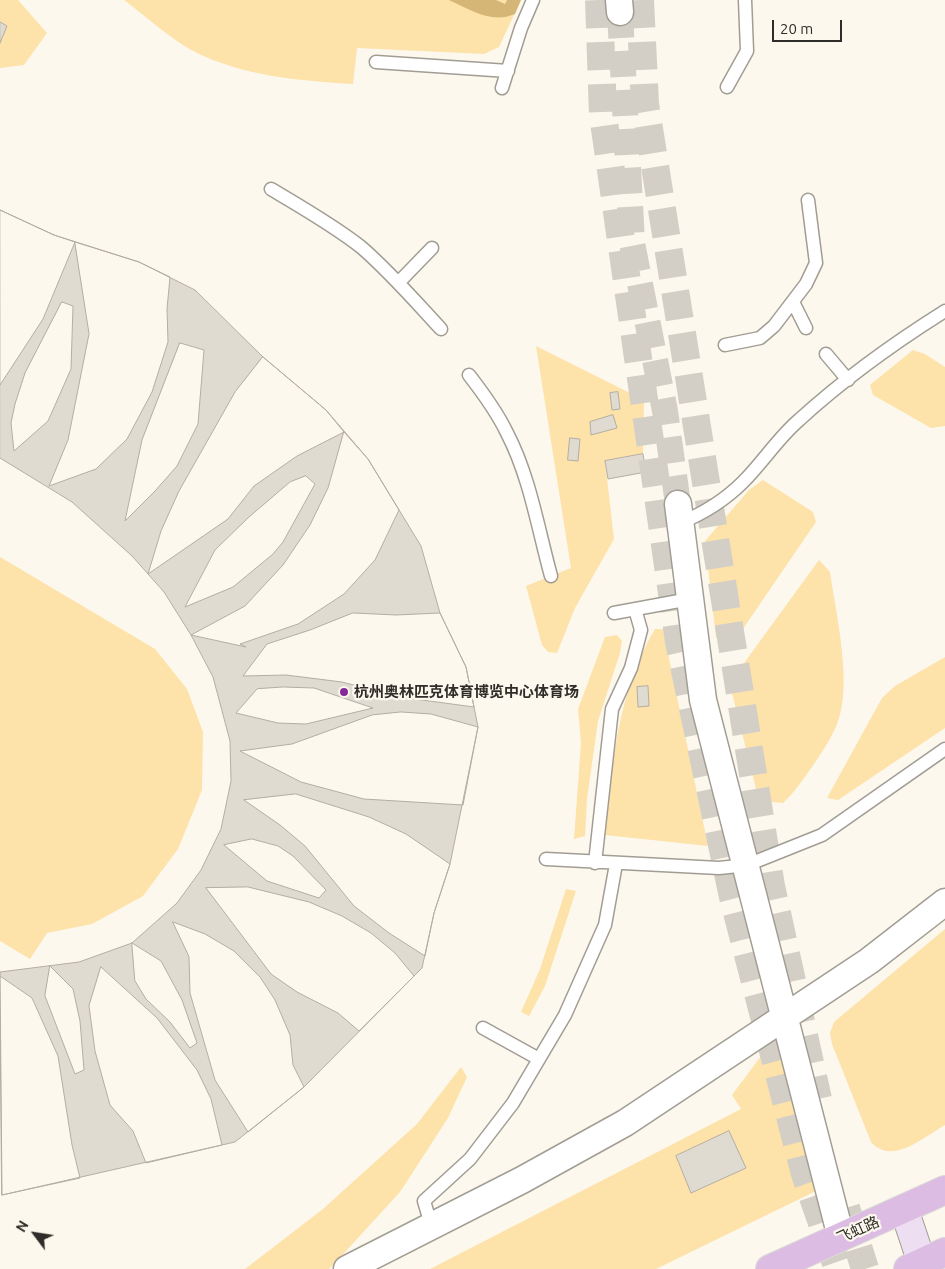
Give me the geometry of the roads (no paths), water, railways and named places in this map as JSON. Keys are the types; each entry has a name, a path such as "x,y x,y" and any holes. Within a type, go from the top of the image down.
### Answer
{"main road":[{"name":"飞虹路","path":"775,1268 945,1190"},
{"path":"904,1209 925,1263"}],"street":[{"path":"679,514 702,700 747,866 784,1017 842,1237"},
{"path":"347,1269 432,1228 625,1123 870,961 945,902"}],"lane":[{"path":"502,88 533,0"},
{"path":"727,87 747,51 745,0"},
{"path":"376,62 508,71"},
{"path":"271,189 316,216 360,247 399,282 440,329"},
{"path":"725,345 760,338 774,326 806,284 816,263 808,200"},
{"path":"399,282 432,248"},
{"path":"793,302 806,328"},
{"path":"679,514 699,515 742,483 797,421 908,334 945,311"},
{"path":"826,354 848,380"},
{"path":"469,375 489,401 508,434 519,460 551,576"},
{"path":"614,613 690,599"},
{"path":"595,862 612,709 631,668 641,630 635,609"},
{"path":"546,859 719,868 747,866 822,834 945,750"},
{"path":"432,1228 424,1201 470,1158 513,1103 565,1015 605,925 616,864"},
{"path":"483,1028 539,1059"}],"tunnel":[{"path":"599,0 603,115 679,642 733,897 805,1174 838,1269"},
{"path":"640,0 645,104 771,886 818,1099"},
{"path":"620,12 632,243 665,411 678,504"},
{"path":"846,1208 865,1269"}],"place":[{"name":"杭州奥林匹克体育博览中心体育场","path":"344,692"}]}
